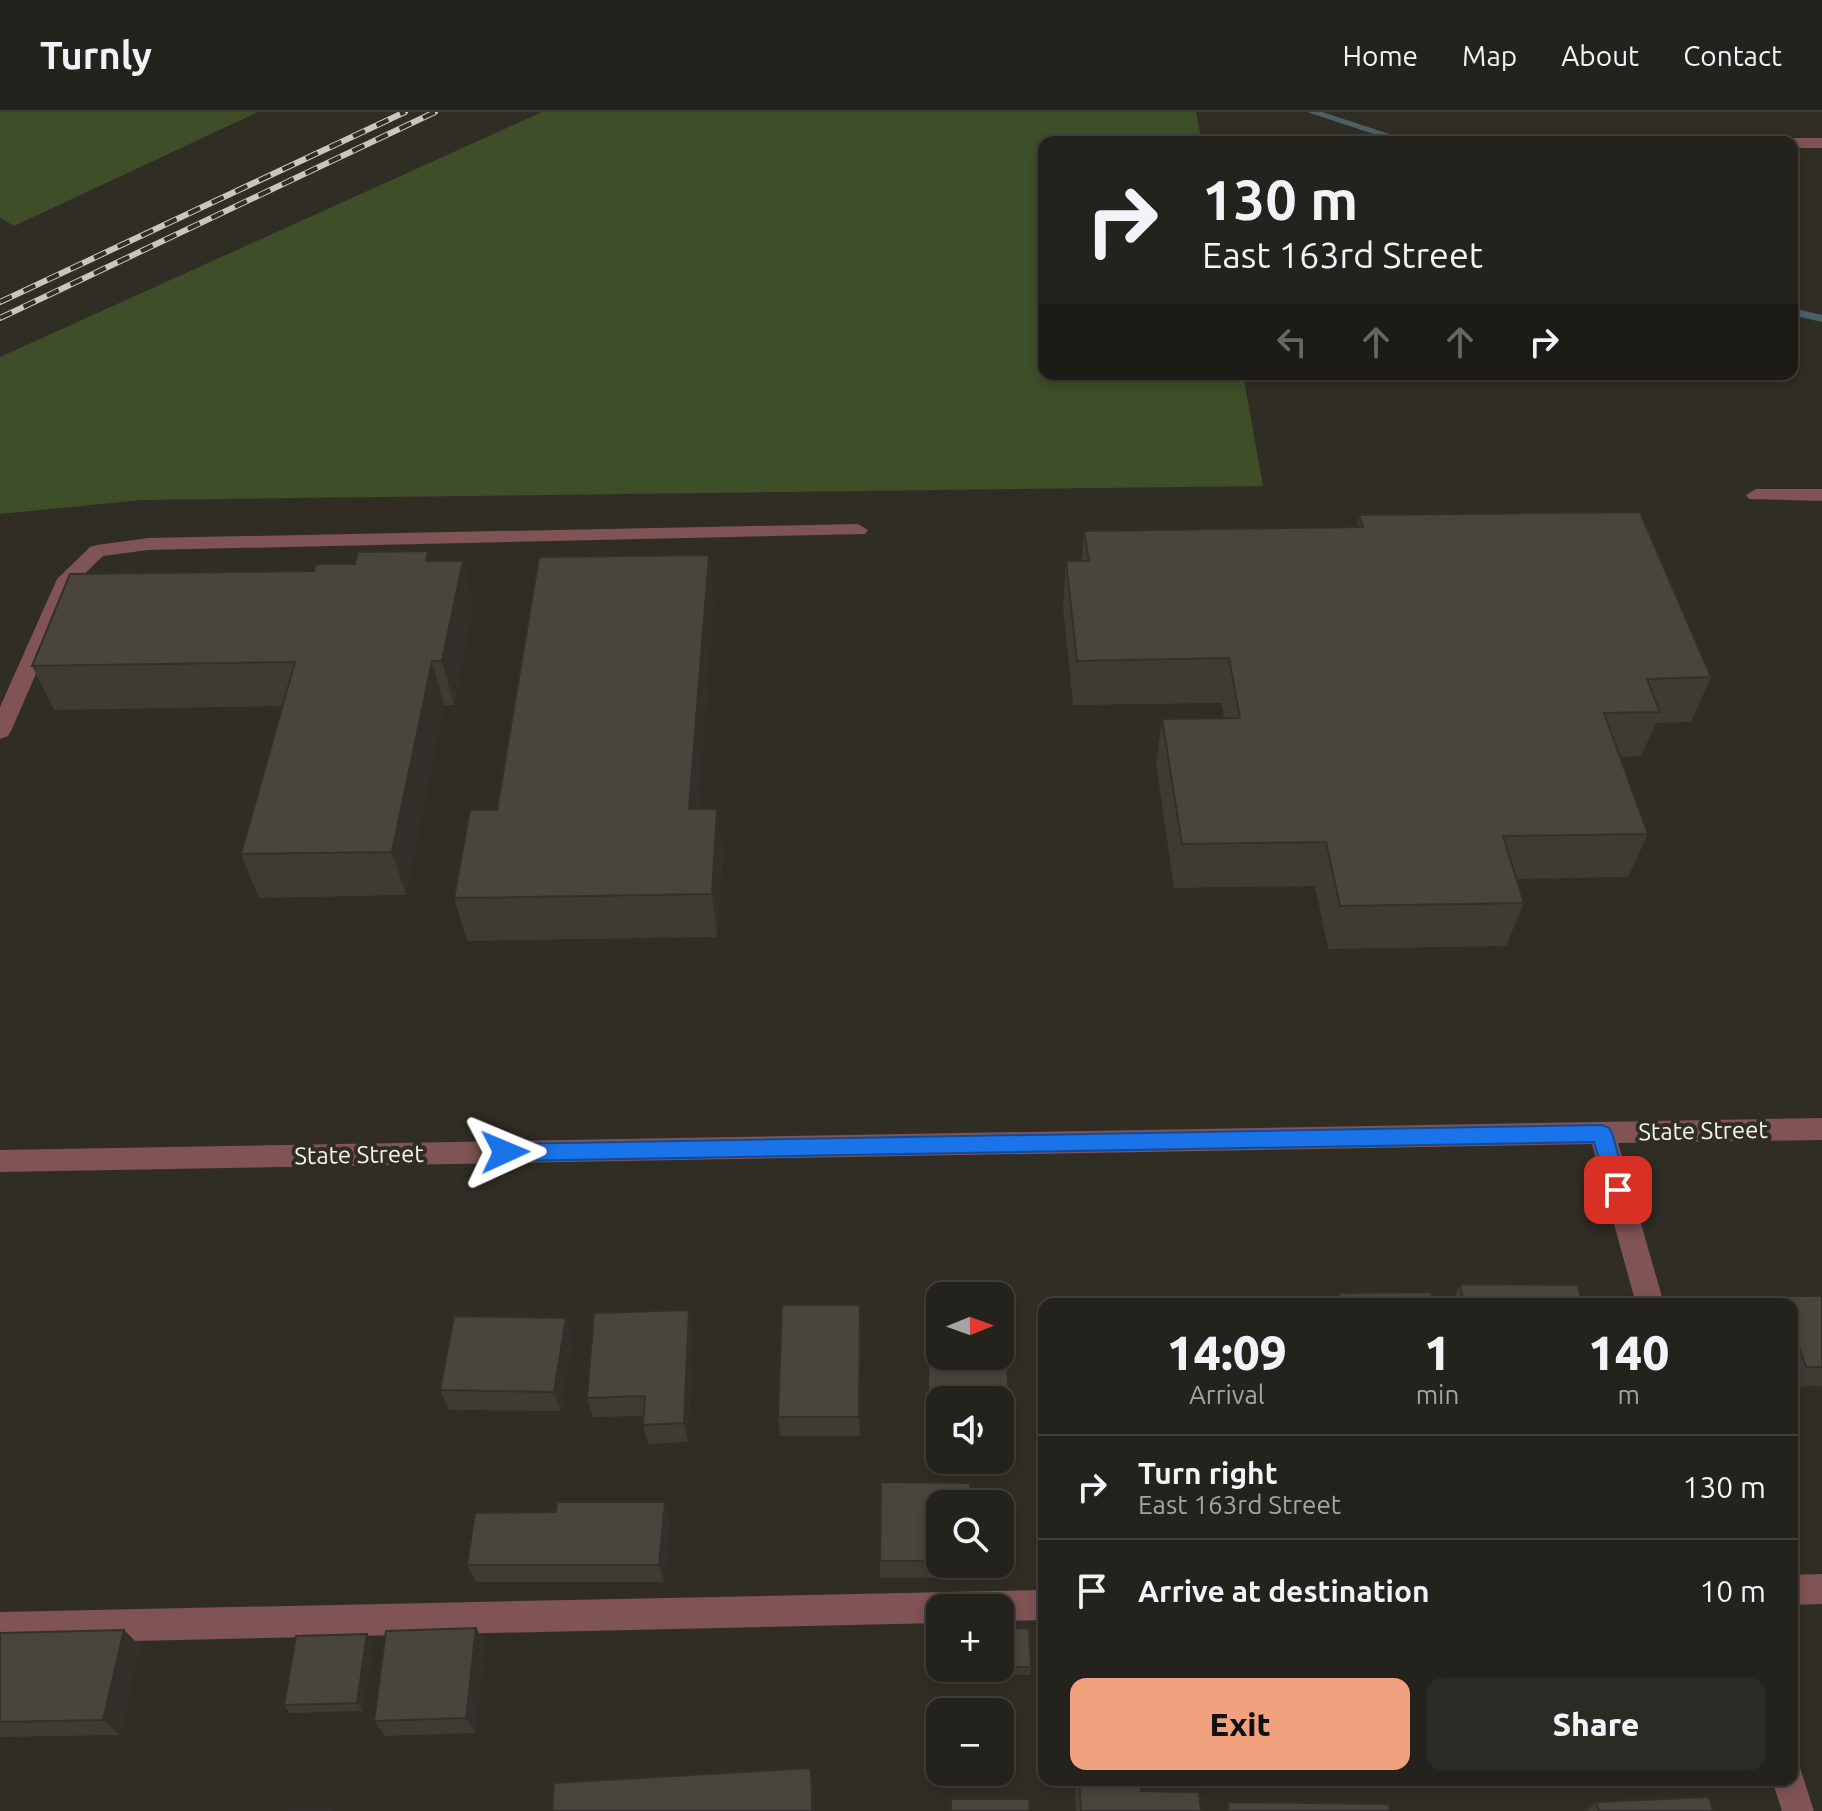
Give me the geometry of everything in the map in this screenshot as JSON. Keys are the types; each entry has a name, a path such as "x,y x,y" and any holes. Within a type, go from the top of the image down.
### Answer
{"street":[{"path":"1798,143 1822,143"},
{"path":"1756,495 1822,495"},
{"path":"0,731 67,579 97,551 148,544 858,530"},
{"name":"State Street","path":"0,1161 1822,1129"},
{"path":"1602,1133 1648,1298"},
{"path":"1798,1590 1822,1589"},
{"path":"0,1628 1038,1605"},
{"path":"1790,1786 1798,1811"}],"green space":[{"path":"0,112 258,112 14,226 0,218"},
{"path":"542,112 1196,112 1201,136 1038,136 1038,380 1244,380 1263,486 142,500 0,514 0,357"}],"building":[{"path":"1640,512 1711,677 1647,679 1660,712 1604,713 1648,834 1503,836 1524,903 1340,906 1326,842 1182,844 1162,719 1240,718 1229,658 1077,661 1066,561 1089,561 1084,531 1363,527 1359,515"},
{"path":"428,551 426,561 463,561 442,661 432,661 392,852 241,854 295,662 32,666 70,574 314,571 316,564 355,564 358,552"},
{"path":"709,555 689,809 717,809 712,894 454,898 470,810 497,810 539,557"},
{"path":"1460,1284 1578,1285 1581,1298 1463,1298"},
{"path":"1431,1292 1432,1298 1339,1298 1338,1293"},
{"path":"1822,1296 1822,1367 1806,1367 1798,1344 1798,1298 1783,1298"},
{"path":"782,1305 860,1305 859,1417 778,1417"},
{"path":"689,1310 684,1423 643,1425 645,1396 587,1398 594,1313"},
{"path":"454,1316 566,1318 554,1392 440,1390"},
{"path":"928,1370 1007,1370 1008,1386 928,1386"},
{"path":"881,1482 970,1483 970,1490 926,1490 926,1561 880,1561"},
{"path":"557,1502 665,1502 659,1565 467,1565 475,1513 556,1512"},
{"path":"476,1628 466,1718 374,1721 386,1631"},
{"path":"1029,1628 1031,1667 1014,1667 1014,1629"},
{"path":"124,1630 103,1720 0,1722 0,1633"},
{"path":"367,1634 357,1703 284,1705 296,1636"},
{"path":"811,1768 812,1811 552,1811 554,1783"},
{"path":"1079,1786 1141,1786 1141,1791 1199,1792 1201,1811 1081,1811"},
{"path":"1709,1797 1713,1811 1599,1811 1596,1802"},
{"path":"951,1799 1029,1799 1030,1811 951,1811"},
{"path":"1228,1802 1389,1804 1390,1811 1229,1811"},
{"path":"333,1809 333,1811 281,1811"}],"waterway":[{"path":"1312,112 1390,136"},
{"path":"1798,313 1822,319"}],"railway":[{"path":"0,302 405,112"},
{"path":"0,318 435,112"}],"route":[{"path":"505,1152 1602,1133 1618,1190"}]}
